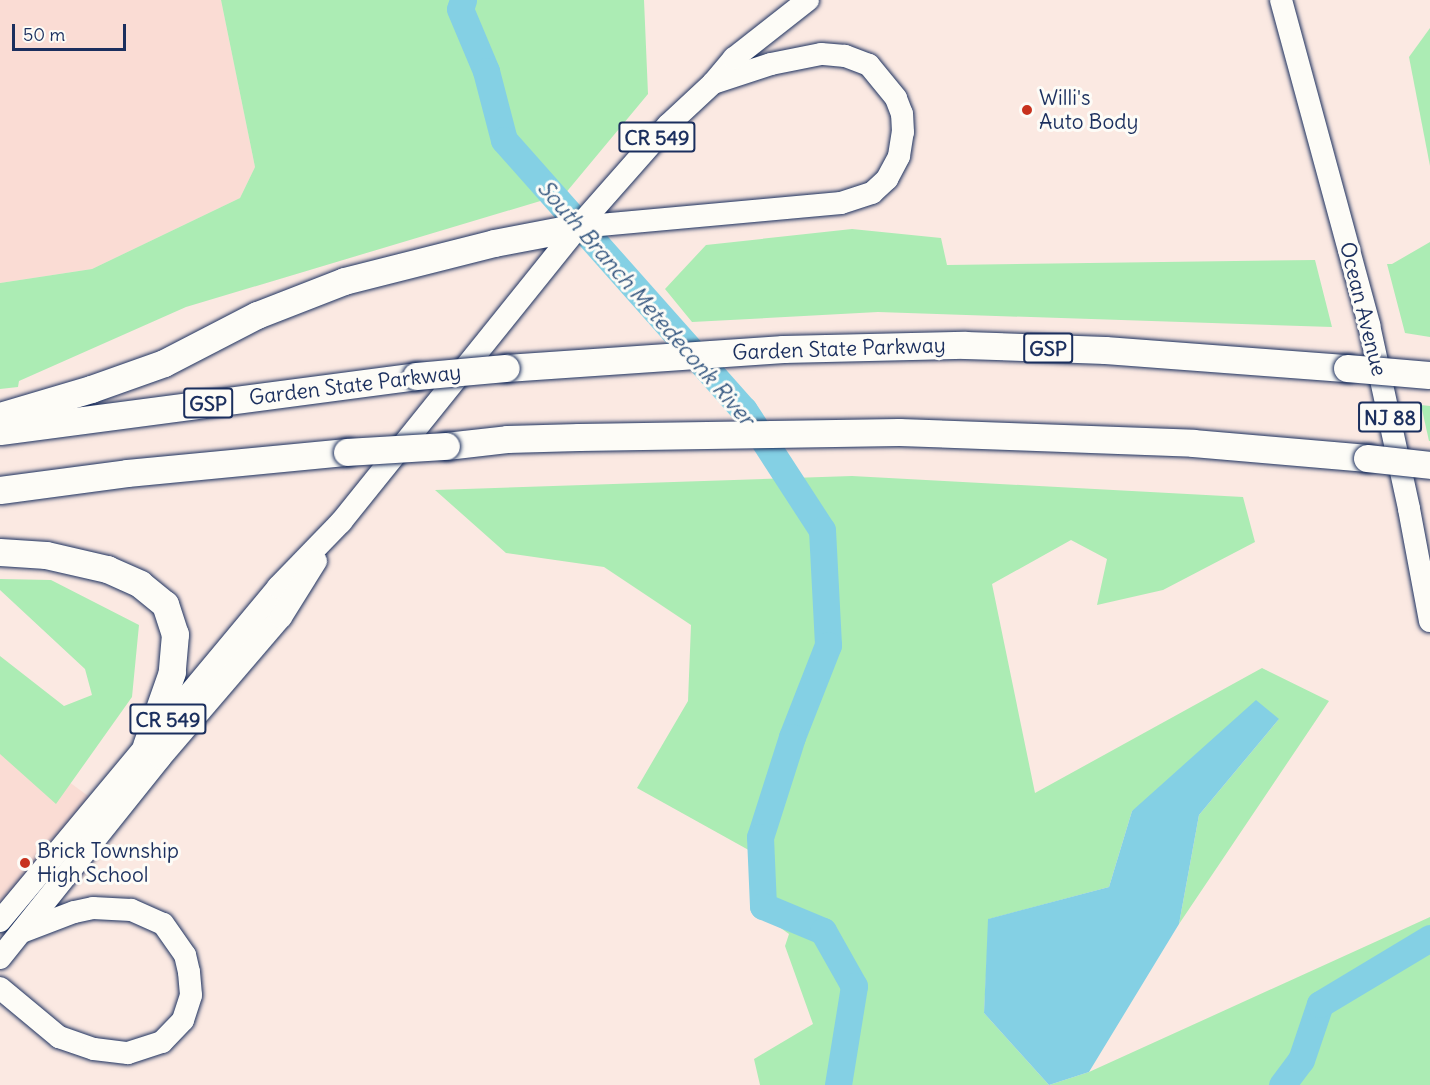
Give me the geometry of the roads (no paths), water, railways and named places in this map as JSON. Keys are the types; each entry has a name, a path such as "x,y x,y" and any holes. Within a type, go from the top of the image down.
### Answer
{"highway":[{"path":"0,416 92,389 164,363 257,315 344,281 567,232"},
{"name":"Garden State Parkway","path":"0,431 416,376 748,351 965,345 1105,350 1429,375"},
{"path":"0,490 127,473 347,452 507,440 822,432 1081,437 1193,443 1430,465"},
{"path":"0,552 46,555 107,569 140,584 165,604 176,634 172,672 146,746"}],"main road":[{"name":"CR 549","path":"0,958 160,758 281,616 341,522 567,232 604,196 668,125 713,83 734,58 808,0"},
{"name":"Ocean Avenue","path":"1281,0 1371,336 1407,497 1430,621"},
{"path":"567,232 624,221 841,203 872,193 887,178 899,156 903,132 902,114 896,98 869,65 845,56 821,54 771,64 713,83"},
{"name":"CR 549","path":"0,921 278,587 341,522"},
{"path":"0,988 59,1037 94,1049 128,1053 162,1042 183,1020 191,995 189,972 185,955 163,924 131,910 93,908 74,912 22,932"}],"water":[{"path":"1256,700 1279,719 1199,815 1179,924 1089,1072 1049,1085 984,1013 988,919 1109,887 1132,811"}],"waterway":[{"name":"South Branch Metedeconk River","path":"463,0 460,9 486,71 504,140 744,410 822,530 828,645 792,737 760,837 763,906 823,931 854,986 838,1085"},
{"path":"1282,1085 1301,1060 1320,1004 1430,938"}],"place":[{"name":"Willi's Auto Body","path":"1027,110"},
{"name":"Brick Township High School","path":"25,863"}]}
